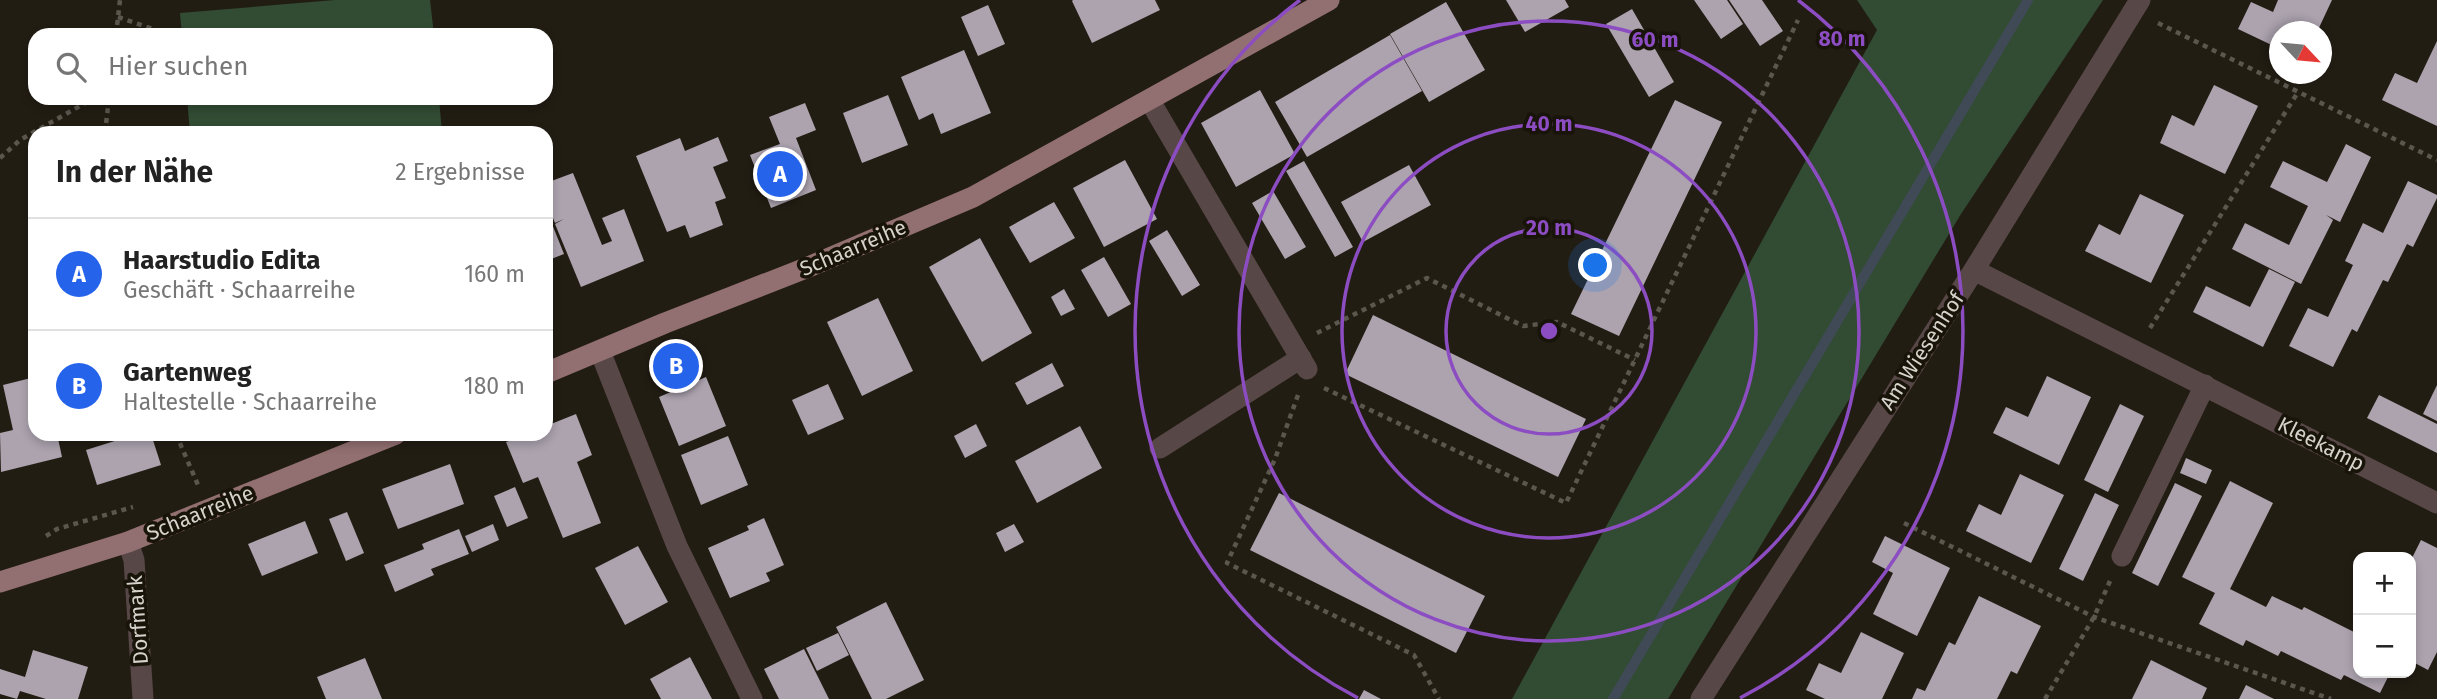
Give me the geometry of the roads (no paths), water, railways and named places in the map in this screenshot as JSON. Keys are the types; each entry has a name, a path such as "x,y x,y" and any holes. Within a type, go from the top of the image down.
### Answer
{"main road":[{"name":"Schaarreihe","path":"553,370 973,197 1329,0"},
{"name":"Schaarreihe","path":"0,582 128,542 379,441"}],"street":[{"name":"Am Wiesenhof","path":"1701,699 1974,270 2137,5"},
{"path":"1150,101 1301,357 1160,448"},
{"name":"Kleekamp","path":"1974,270 2437,503"},
{"path":"600,351 677,546 752,699"},
{"path":"2122,556 2206,385"},
{"name":"Dorfmark","path":"128,542 134,560 143,699"}],"waterway":[{"path":"1613,699 2028,0"}],"place":[{"name":"Haarstudio Edita","path":"780,174"},
{"name":"Gartenweg","path":"676,366"}]}
